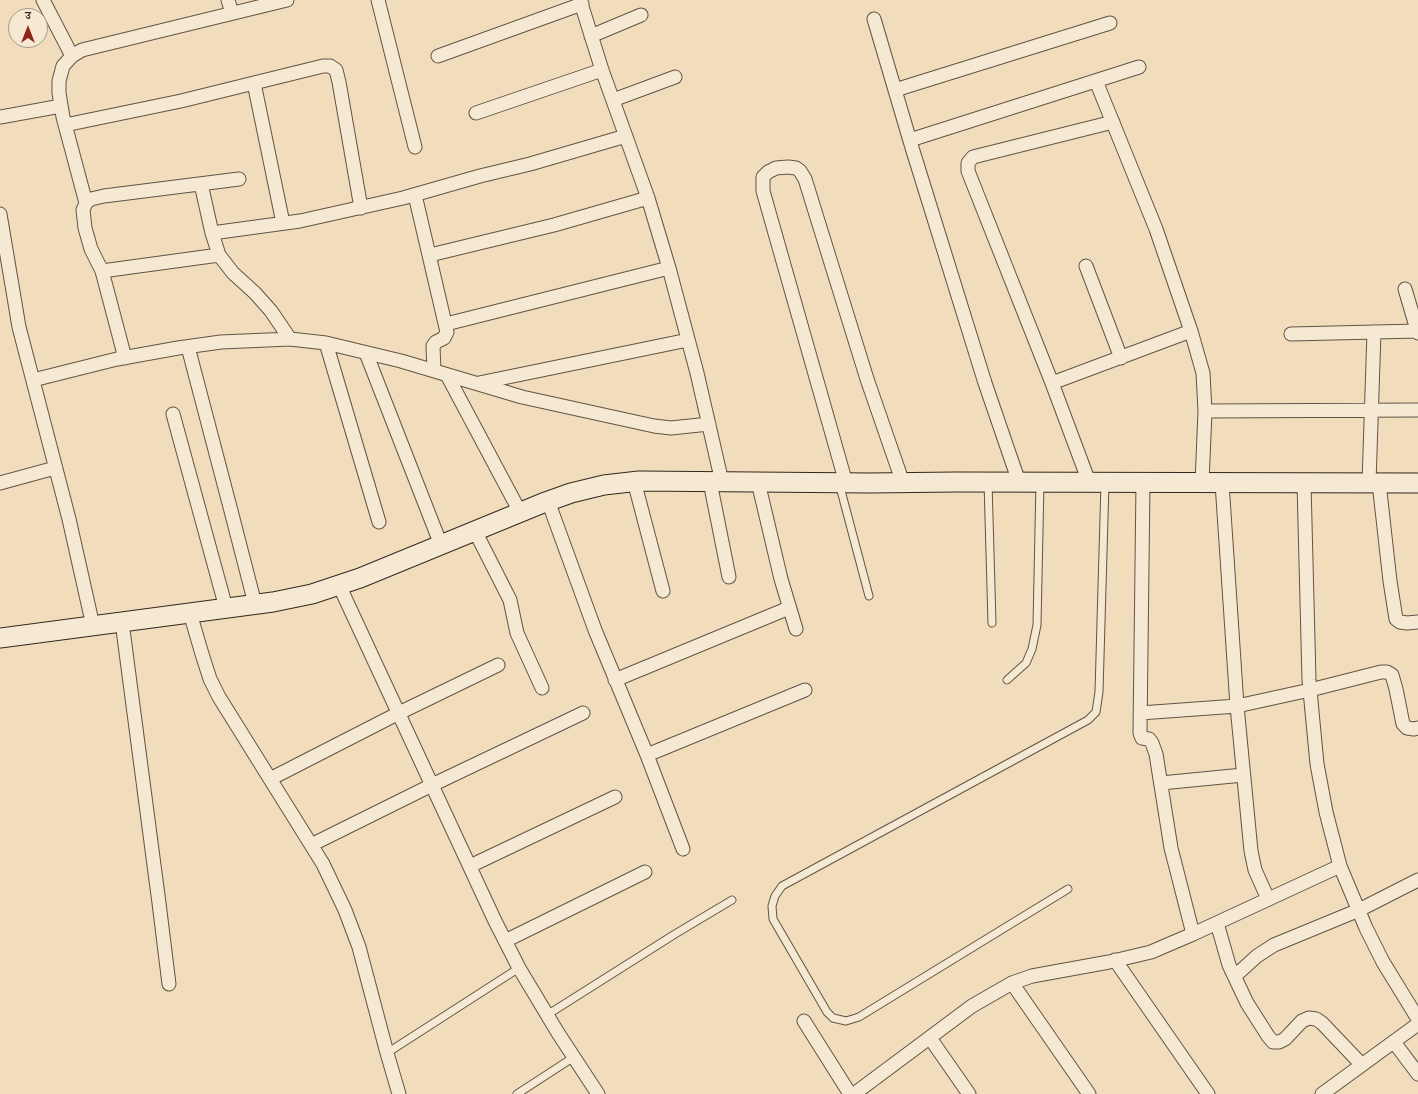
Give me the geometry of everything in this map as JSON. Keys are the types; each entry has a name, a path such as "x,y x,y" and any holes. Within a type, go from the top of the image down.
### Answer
{"street":[{"path":"43,0 72,56"},
{"path":"228,0 232,13"},
{"path":"86,203 61,106 59,81 64,66 72,56 82,50 287,0"},
{"path":"378,0 415,147"},
{"path":"438,56 581,2 602,70 648,198 669,268 688,340 709,424 729,577"},
{"path":"592,36 641,14"},
{"path":"874,19 985,383 1019,482"},
{"path":"895,90 1110,23"},
{"path":"66,125 181,101 322,66 330,66 336,70 339,82 361,208"},
{"path":"910,140 1139,67"},
{"path":"476,113 602,70"},
{"path":"613,100 675,77"},
{"path":"1096,81 1156,229 1191,331 1203,373 1205,411 1202,483"},
{"path":"254,83 283,223"},
{"path":"0,117 61,106"},
{"path":"1097,482 1052,383 968,171 968,163 973,158 1113,122"},
{"path":"212,233 283,223 361,208 530,164 626,136"},
{"path":"843,483 763,191 763,177 768,172 776,168 796,168 806,179 865,371 903,483"},
{"path":"125,358 102,271 91,249 85,228 83,210 86,203 91,199 104,196 239,179"},
{"path":"201,184 212,233 219,255 233,273 255,293 271,311 290,340"},
{"path":"415,195 447,332 444,338 436,342 433,346 434,371"},
{"path":"430,255 554,225 648,198"},
{"path":"0,214 19,327 69,519 93,626"},
{"path":"102,271 219,255"},
{"path":"1086,266 1121,358"},
{"path":"446,324 669,268"},
{"path":"1291,334 1418,332 1405,289"},
{"path":"1052,383 1191,331"},
{"path":"1374,332 1372,410 1374,483 1396,619 1400,622 1407,623 1418,622"},
{"path":"32,380 125,358 188,347 221,342 290,340 326,343 434,371 522,397 654,426 686,427 709,424"},
{"path":"477,384 688,340"},
{"path":"326,343 379,522"},
{"path":"188,347 255,604"},
{"path":"366,353 441,545"},
{"path":"447,375 520,512"},
{"path":"1205,411 1418,410"},
{"path":"173,414 226,608"},
{"path":"0,483 55,468"},
{"path":"0,638 273,602 312,594 360,578 548,501 604,484 634,481 843,483 1418,483"},
{"path":"634,481 663,591"},
{"path":"758,482 789,608 796,629"},
{"path":"1143,482 1140,733 1142,738 1149,739 1156,754 1172,848 1193,934"},
{"path":"1222,483 1237,706 1251,851 1256,870 1268,899"},
{"path":"1304,483 1310,690 1318,771 1326,812 1340,866 1359,910 1383,962 1418,1019"},
{"path":"548,501 595,630 647,755 683,849"},
{"path":"475,531 510,600 517,633 542,688"},
{"path":"339,585 505,941 547,1015 598,1094"},
{"path":"615,680 789,608"},
{"path":"190,613 210,679 218,697 323,864 345,910 359,947 399,1094"},
{"path":"122,622 159,903 168,984"},
{"path":"270,779 399,713 498,665"},
{"path":"1140,713 1237,706 1310,690 1381,672 1388,672 1392,674 1403,724 1407,728 1418,728"},
{"path":"647,755 805,690"},
{"path":"311,845 432,784 583,712"},
{"path":"1161,784 1243,775"},
{"path":"470,866 615,797"},
{"path":"854,1094 972,1006 1012,983 1032,976 1152,952 1340,866"},
{"path":"505,941 645,872"},
{"path":"1235,976 1257,956 1274,945 1359,910 1418,880"},
{"path":"1217,923 1230,965 1247,1004 1273,1042 1279,1042 1285,1038 1302,1021 1309,1018 1316,1019 1322,1023 1362,1065"},
{"path":"1115,960 1208,1094"},
{"path":"1012,983 1089,1094"},
{"path":"804,1021 850,1094"},
{"path":"1322,1094 1418,1024"},
{"path":"930,1038 969,1094"},
{"path":"1394,1042 1418,1074"}],"lane":[{"path":"988,482 992,623"},
{"path":"1007,680 1026,663 1032,649 1037,625 1040,482"},
{"path":"1068,889 860,1017 846,1021 834,1018 826,1012 773,919 772,906 775,896 782,886 1088,720 1096,712 1099,692 1097,482"},
{"path":"843,483 869,596"},
{"path":"547,1015 675,934 732,900"},
{"path":"387,1053 519,968"},
{"path":"517,1094 574,1057"}]}
